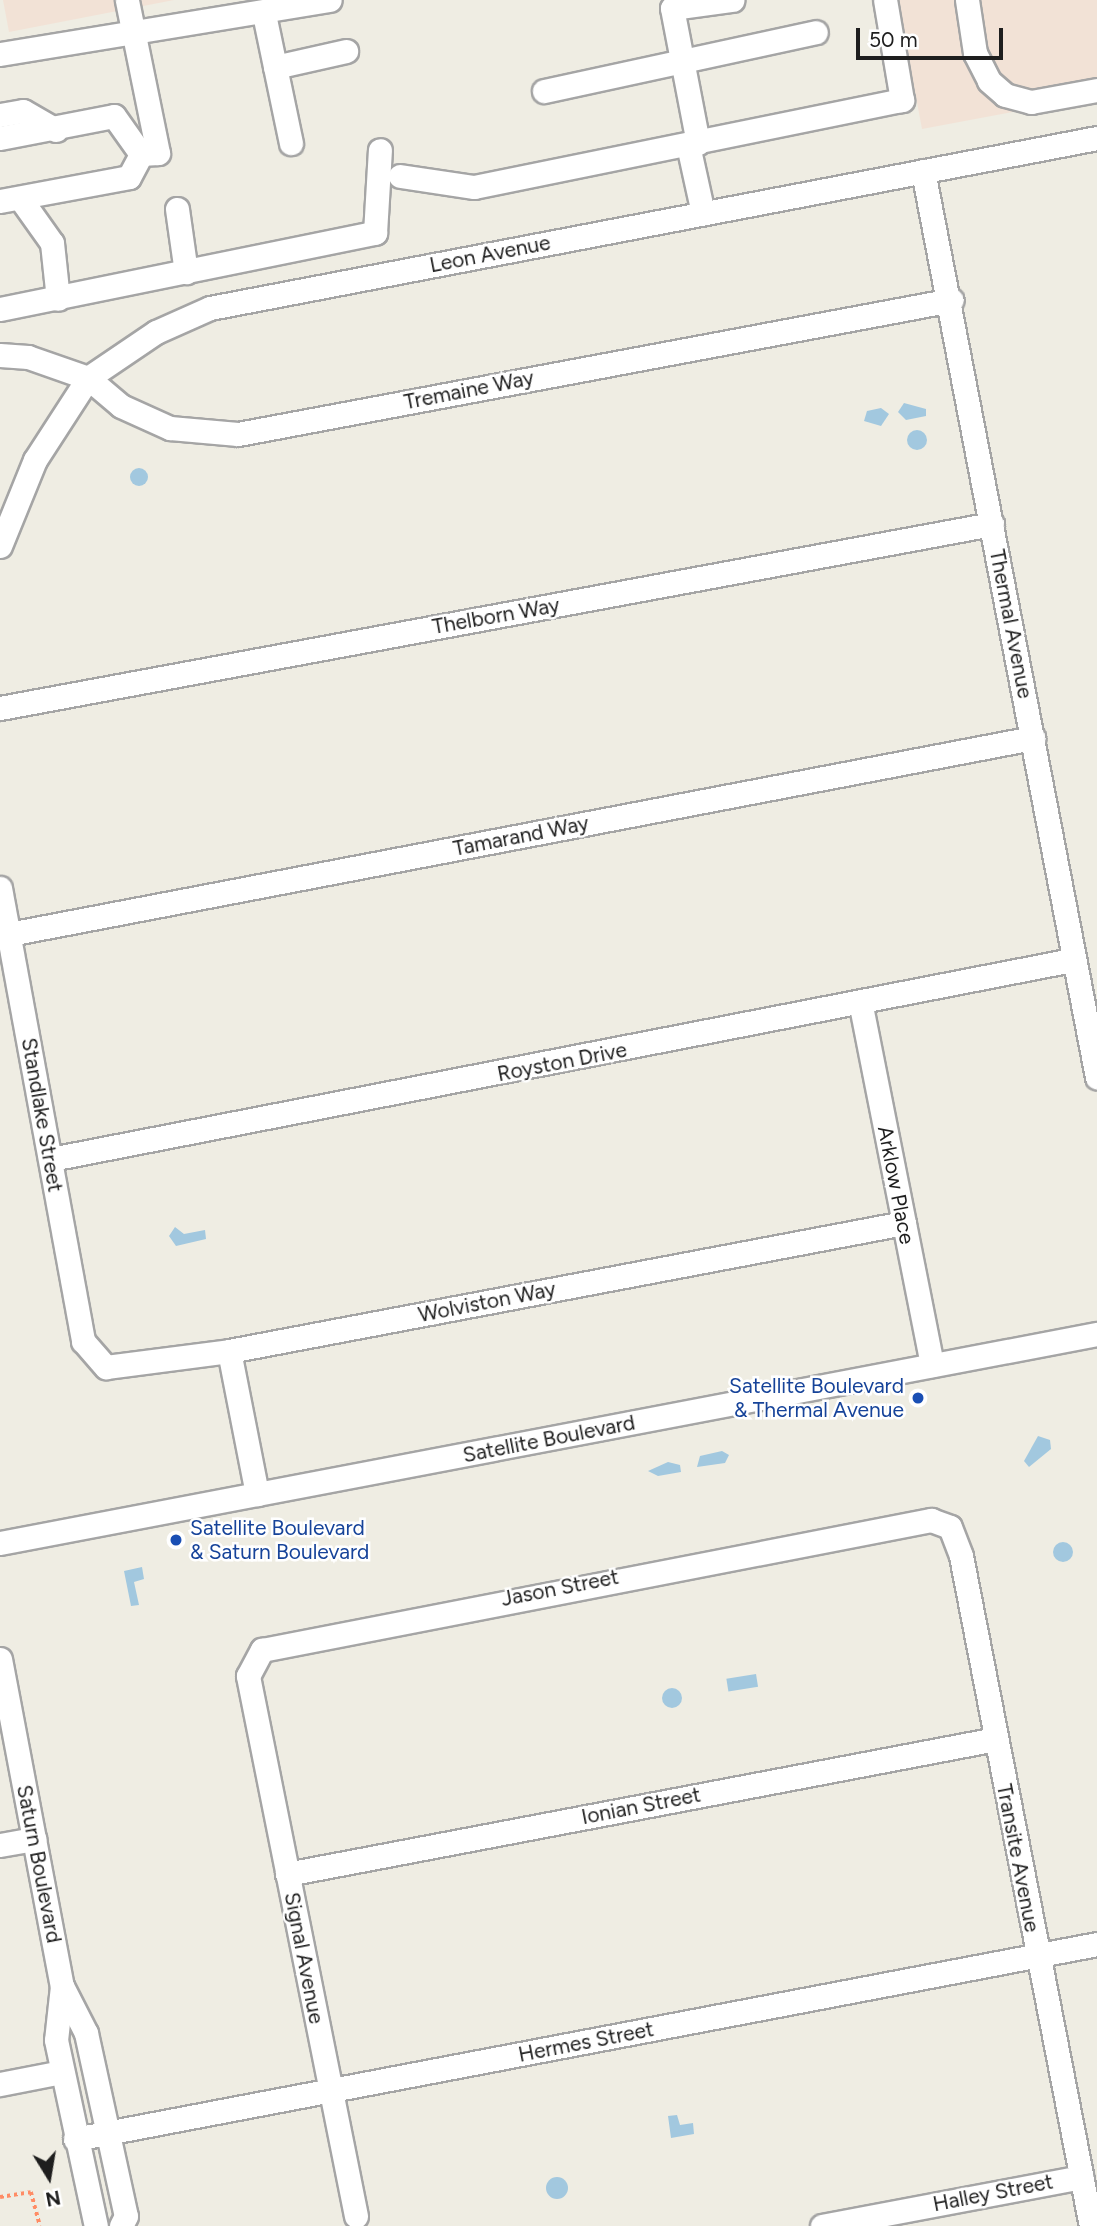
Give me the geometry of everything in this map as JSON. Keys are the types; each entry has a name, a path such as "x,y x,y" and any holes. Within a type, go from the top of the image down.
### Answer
{"street":[{"path":"127,0 158,153 141,154"},
{"path":"0,54 134,31 264,14 330,0"},
{"path":"703,213 679,61 666,4 732,0"},
{"path":"400,176 474,187 902,100 885,0"},
{"path":"968,0 975,53 989,81 1005,95 1031,102 1097,90"},
{"path":"264,14 291,143"},
{"path":"544,91 816,32"},
{"path":"275,67 346,51"},
{"path":"0,115 23,111 56,130"},
{"path":"0,138 56,130 97,115 114,116 141,154"},
{"name":"Leon Avenue","path":"0,546 35,460 88,378 156,332 210,308 1097,138"},
{"path":"0,309 375,233 380,150"},
{"path":"10,200 129,177 141,154"},
{"name":"Thermal Avenue","path":"923,171 953,300 1072,960 1097,1077"},
{"path":"10,200 52,243 58,299"},
{"path":"177,209 186,272"},
{"name":"Tremaine Way","path":"0,355 28,357 88,378 121,406 170,428 237,434 953,300"},
{"name":"Thelborn Way","path":"0,708 992,524"},
{"name":"Tamarand Way","path":"9,934 1033,738"},
{"name":"Standlake Street","path":"0,888 83,1341"},
{"name":"Royston Drive","path":"51,1159 861,1006 1072,960"},
{"name":"Arklow Place","path":"861,1006 932,1365"},
{"name":"Wolviston Way","path":"83,1341 86,1351 118,1370 904,1223"},
{"name":"Satellite Boulevard","path":"0,1543 1097,1334"},
{"path":"229,1351 257,1494"},
{"name":"Jason Street","path":"253,1700 248,1676 274,1643 914,1521"},
{"name":"Transite Avenue","path":"914,1521 950,1527 957,1540 1091,2226"},
{"name":"Saturn Boulevard","path":"0,1659 62,1986 86,2033 126,2216 121,2226"},
{"name":"Signal Avenue","path":"253,1700 356,2216"},
{"name":"Ionian Street","path":"287,1874 996,1739"},
{"path":"0,1845 34,1839"},
{"name":"Hermes Street","path":"75,2139 1097,1944"},
{"name":"Saturn Boulevard","path":"62,1986 56,2040 75,2139 96,2226"},
{"path":"0,2084 62,2072"},
{"name":"Halley Street","path":"822,2226 854,2223 1081,2177"}],"path":[{"path":"0,2197 31,2192 40,2226"}],"shaded area":[{"path":"3,0 174,0 9,32"},
{"path":"898,0 1097,0 1097,96 922,129"}],"water":[{"path":"904,403 926,409 926,416 906,420 898,412"},
{"path":"881,408 889,414 881,426 864,421 867,411"},
{"path":"917,430 924,433 927,440 924,447 917,450 910,447 907,440 910,433"},
{"path":"135,468 143,468 148,477 146,484 135,486 130,481 130,473"},
{"path":"175,1227 184,1234 205,1230 206,1239 176,1246 169,1236"},
{"path":"1038,1436 1050,1440 1051,1449 1029,1467 1024,1461"},
{"path":"722,1451 729,1455 725,1463 697,1467 700,1456"},
{"path":"668,1462 680,1465 681,1472 658,1476 648,1471"},
{"path":"1059,1542 1067,1542 1073,1552 1067,1562 1059,1562 1053,1556 1053,1548"},
{"path":"142,1567 144,1579 134,1582 139,1605 131,1606 124,1571"},
{"path":"756,1674 758,1687 728,1692 726,1679"},
{"path":"672,1688 679,1691 682,1698 679,1705 672,1708 665,1705 662,1698 665,1691"},
{"path":"677,2115 680,2125 693,2123 694,2134 671,2138 668,2116"},
{"path":"553,2177 561,2177 568,2184 568,2192 561,2199 553,2199 546,2192 546,2184"}],"place":[{"name":"Satellite Boulevard & Thermal Avenue","path":"918,1398"},
{"name":"Satellite Boulevard & Saturn Boulevard","path":"176,1540"}]}
